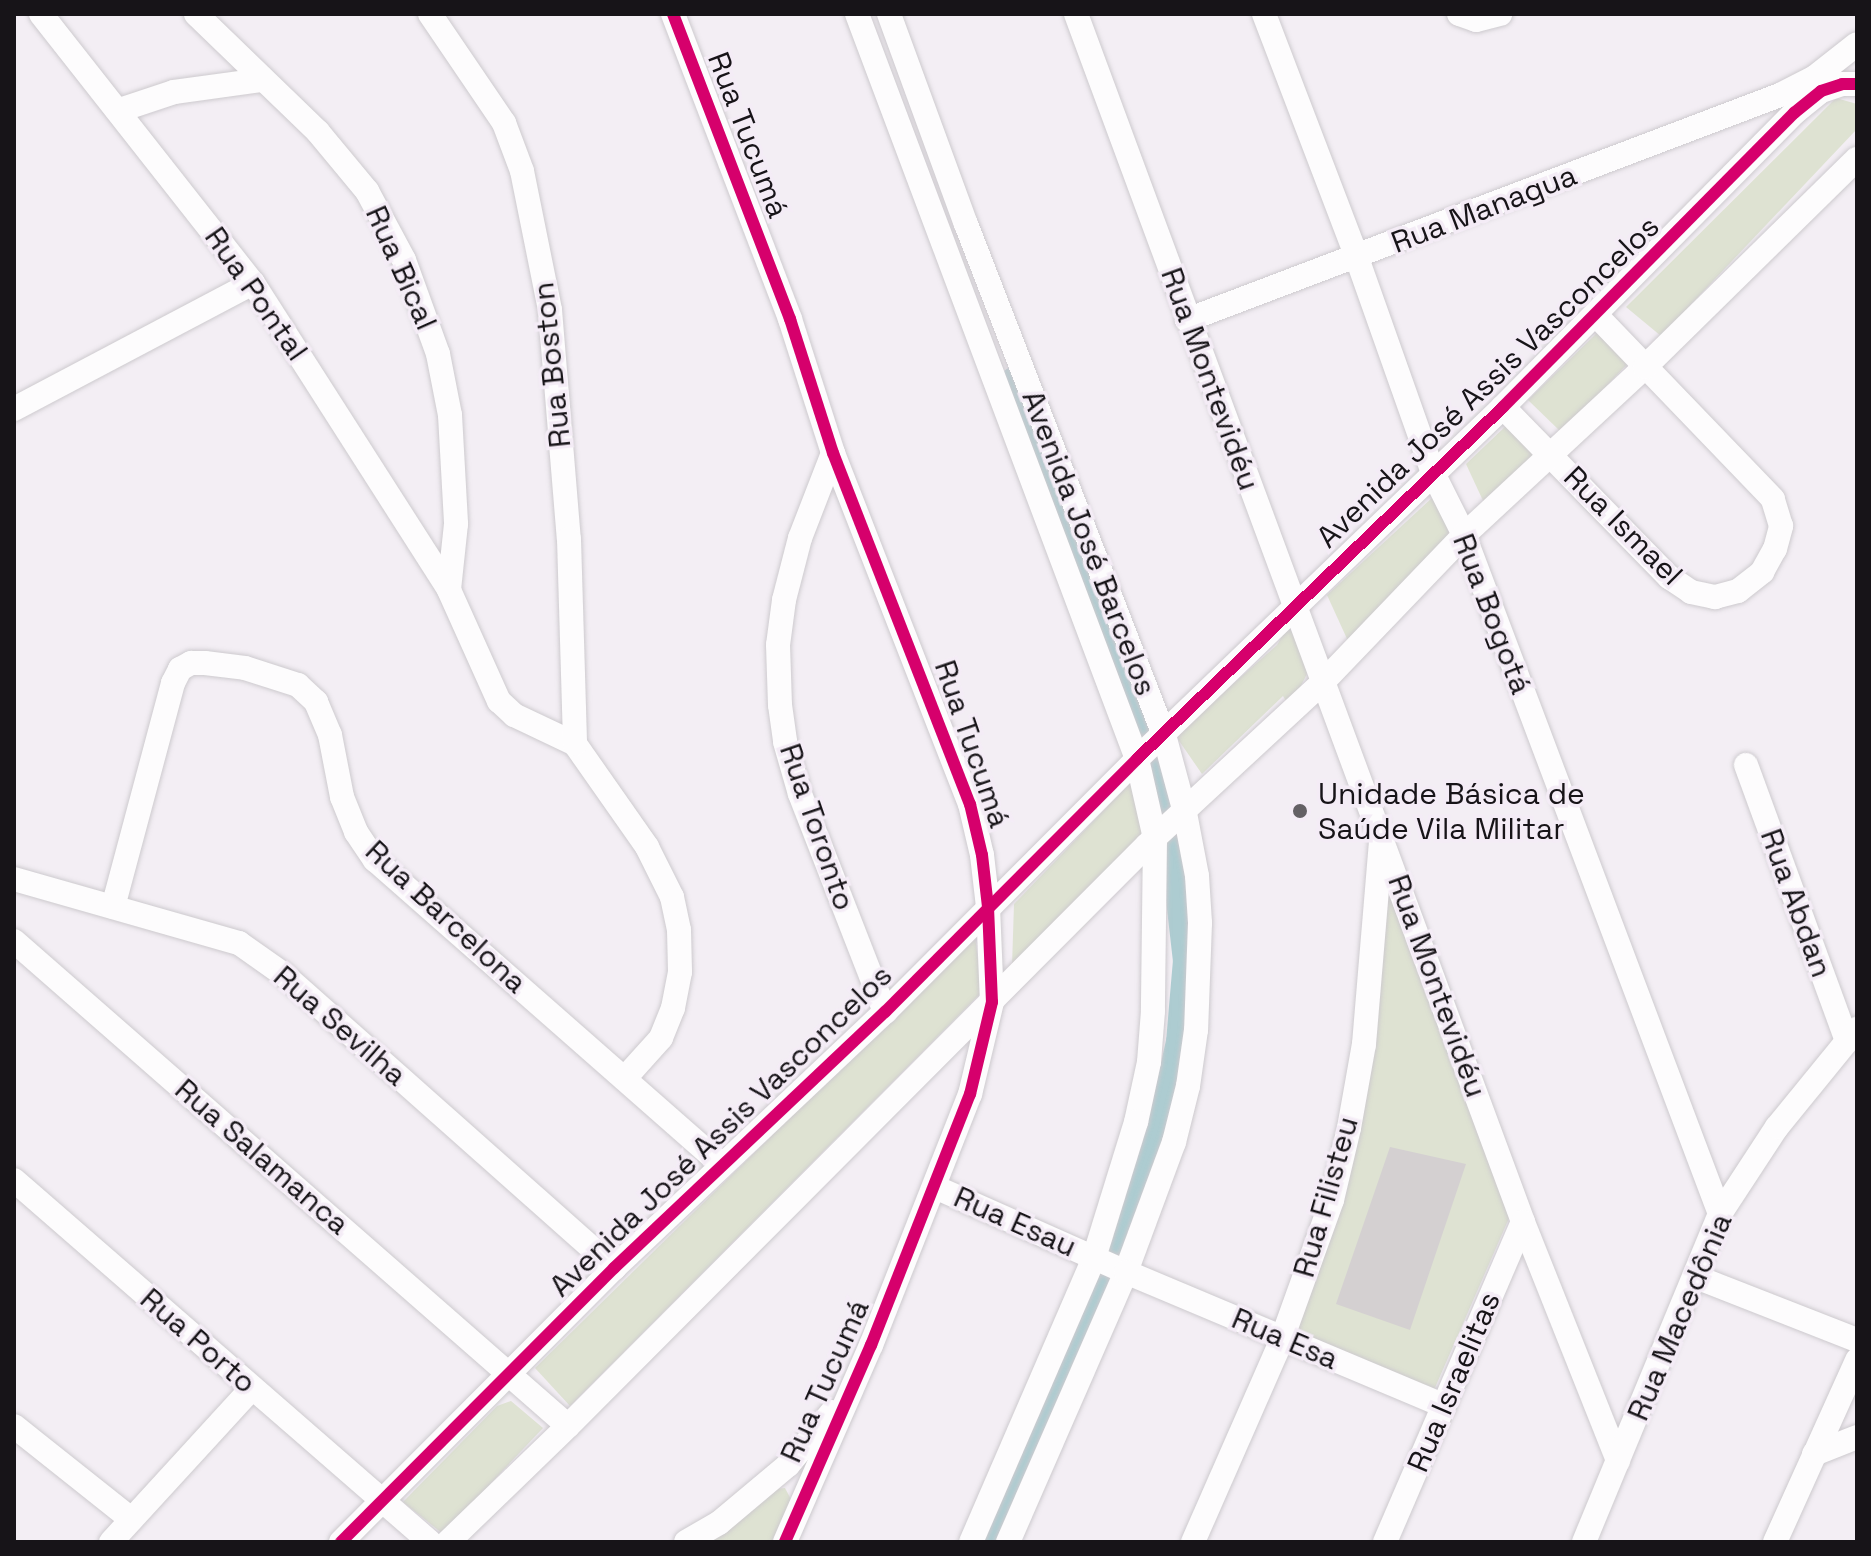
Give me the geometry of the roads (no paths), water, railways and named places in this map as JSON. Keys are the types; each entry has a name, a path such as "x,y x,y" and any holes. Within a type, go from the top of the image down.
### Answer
{"street":[{"name":"Rua Pontal","path":"41,14 120,110 253,283 449,590"},
{"name":"Rua Bical","path":"196,14 318,132 367,191 404,260 433,341 450,415 456,466 456,524 449,590"},
{"name":"Rua Boston","path":"430,14 504,123 522,171 550,310 569,539 575,744"},
{"name":"Rua Tucumá","path":"673,14 790,319 833,453 970,804 982,855 988,907 992,1002 970,1094 935,1187 785,1542"},
{"name":"Avenida José Barcelos","path":"857,14 1149,748 1171,825 1149,1062 1110,1264 1008,1542"},
{"name":"Avenida José Barcelos","path":"889,14 966,224 1149,748 1200,923 1196,1030 1188,1086 1174,1142 971,1542"},
{"name":"Rua Montevidéu","path":"1076,14 1187,320 1381,831 1523,1222 1618,1461"},
{"name":"Rua Bogotá","path":"1264,14 1357,258 1433,473 1464,535 1720,1214"},
{"path":"1459,14 1476,20 1500,14"},
{"name":"Rua Managua","path":"1187,320 1787,104 1851,49"},
{"path":"120,110 174,92 262,80"},
{"name":"Avenida José Assis Vasconcelos","path":"341,1542 720,1163 885,1012 1149,748 1596,315 1787,104 1842,84 1857,84"},
{"path":"448,1542 1171,825 1324,681 1464,535 1645,367 1857,159"},
{"path":"14,409 253,283"},
{"name":"Avenida José Assis Vasconcelos","path":"1596,315 1645,367"},
{"name":"Rua Ismael","path":"1552,455 1669,577 1691,592 1715,597 1738,591 1762,572 1775,549 1781,526 1773,499 1645,367"},
{"name":"Avenida José Assis Vasconcelos","path":"1503,407 1552,455"},
{"name":"Rua Toronto","path":"833,453 800,538 784,600 778,645 780,705 785,742 800,794 885,1012"},
{"path":"449,590 499,701 514,715 575,744 647,847 672,897 679,930 680,972 673,1008 661,1038 625,1078"},
{"name":"Rua Barcelona","path":"113,907 180,669 191,663 205,663 272,674 298,685 316,702 330,735 342,797 356,832 375,860 720,1163"},
{"name":"Rua Abdan","path":"1746,765 1852,1035"},
{"name":"Rua Filisteu","path":"1193,1542 1282,1339 1332,1200 1364,1044 1381,831"},
{"name":"Rua Sevilha","path":"14,879 239,943 283,974 614,1268"},
{"name":"Rua Salamanca","path":"14,941 509,1373"},
{"name":"Rua Macedônia","path":"1584,1542 1720,1214 1777,1127 1852,1035"},
{"name":"Rua Porto","path":"14,1180 430,1542"},
{"name":"Rua Esau","path":"935,1187 1110,1264"},
{"name":"Rua Israelitas","path":"1385,1542 1523,1222"},
{"name":"Rua Esa","path":"1110,1264 1444,1406"},
{"path":"1696,1277 1857,1340"},
{"path":"1775,1542 1857,1360"},
{"path":"509,1373 568,1426"},
{"path":"111,1542 252,1388"},
{"path":"686,1542 719,1523 788,1465 851,1390"},
{"path":"14,1426 131,1519"},
{"path":"1814,1454 1857,1437"},
{"path":"788,1465 808,1485"}],"waterway":[{"path":"994,1542 1103,1288 1162,1127 1181,1042 1188,961 1171,811 1160,764 1015,382"}],"place":[{"name":"Unidade Básica de Saúde Vila Militar","path":"1300,811"}]}
